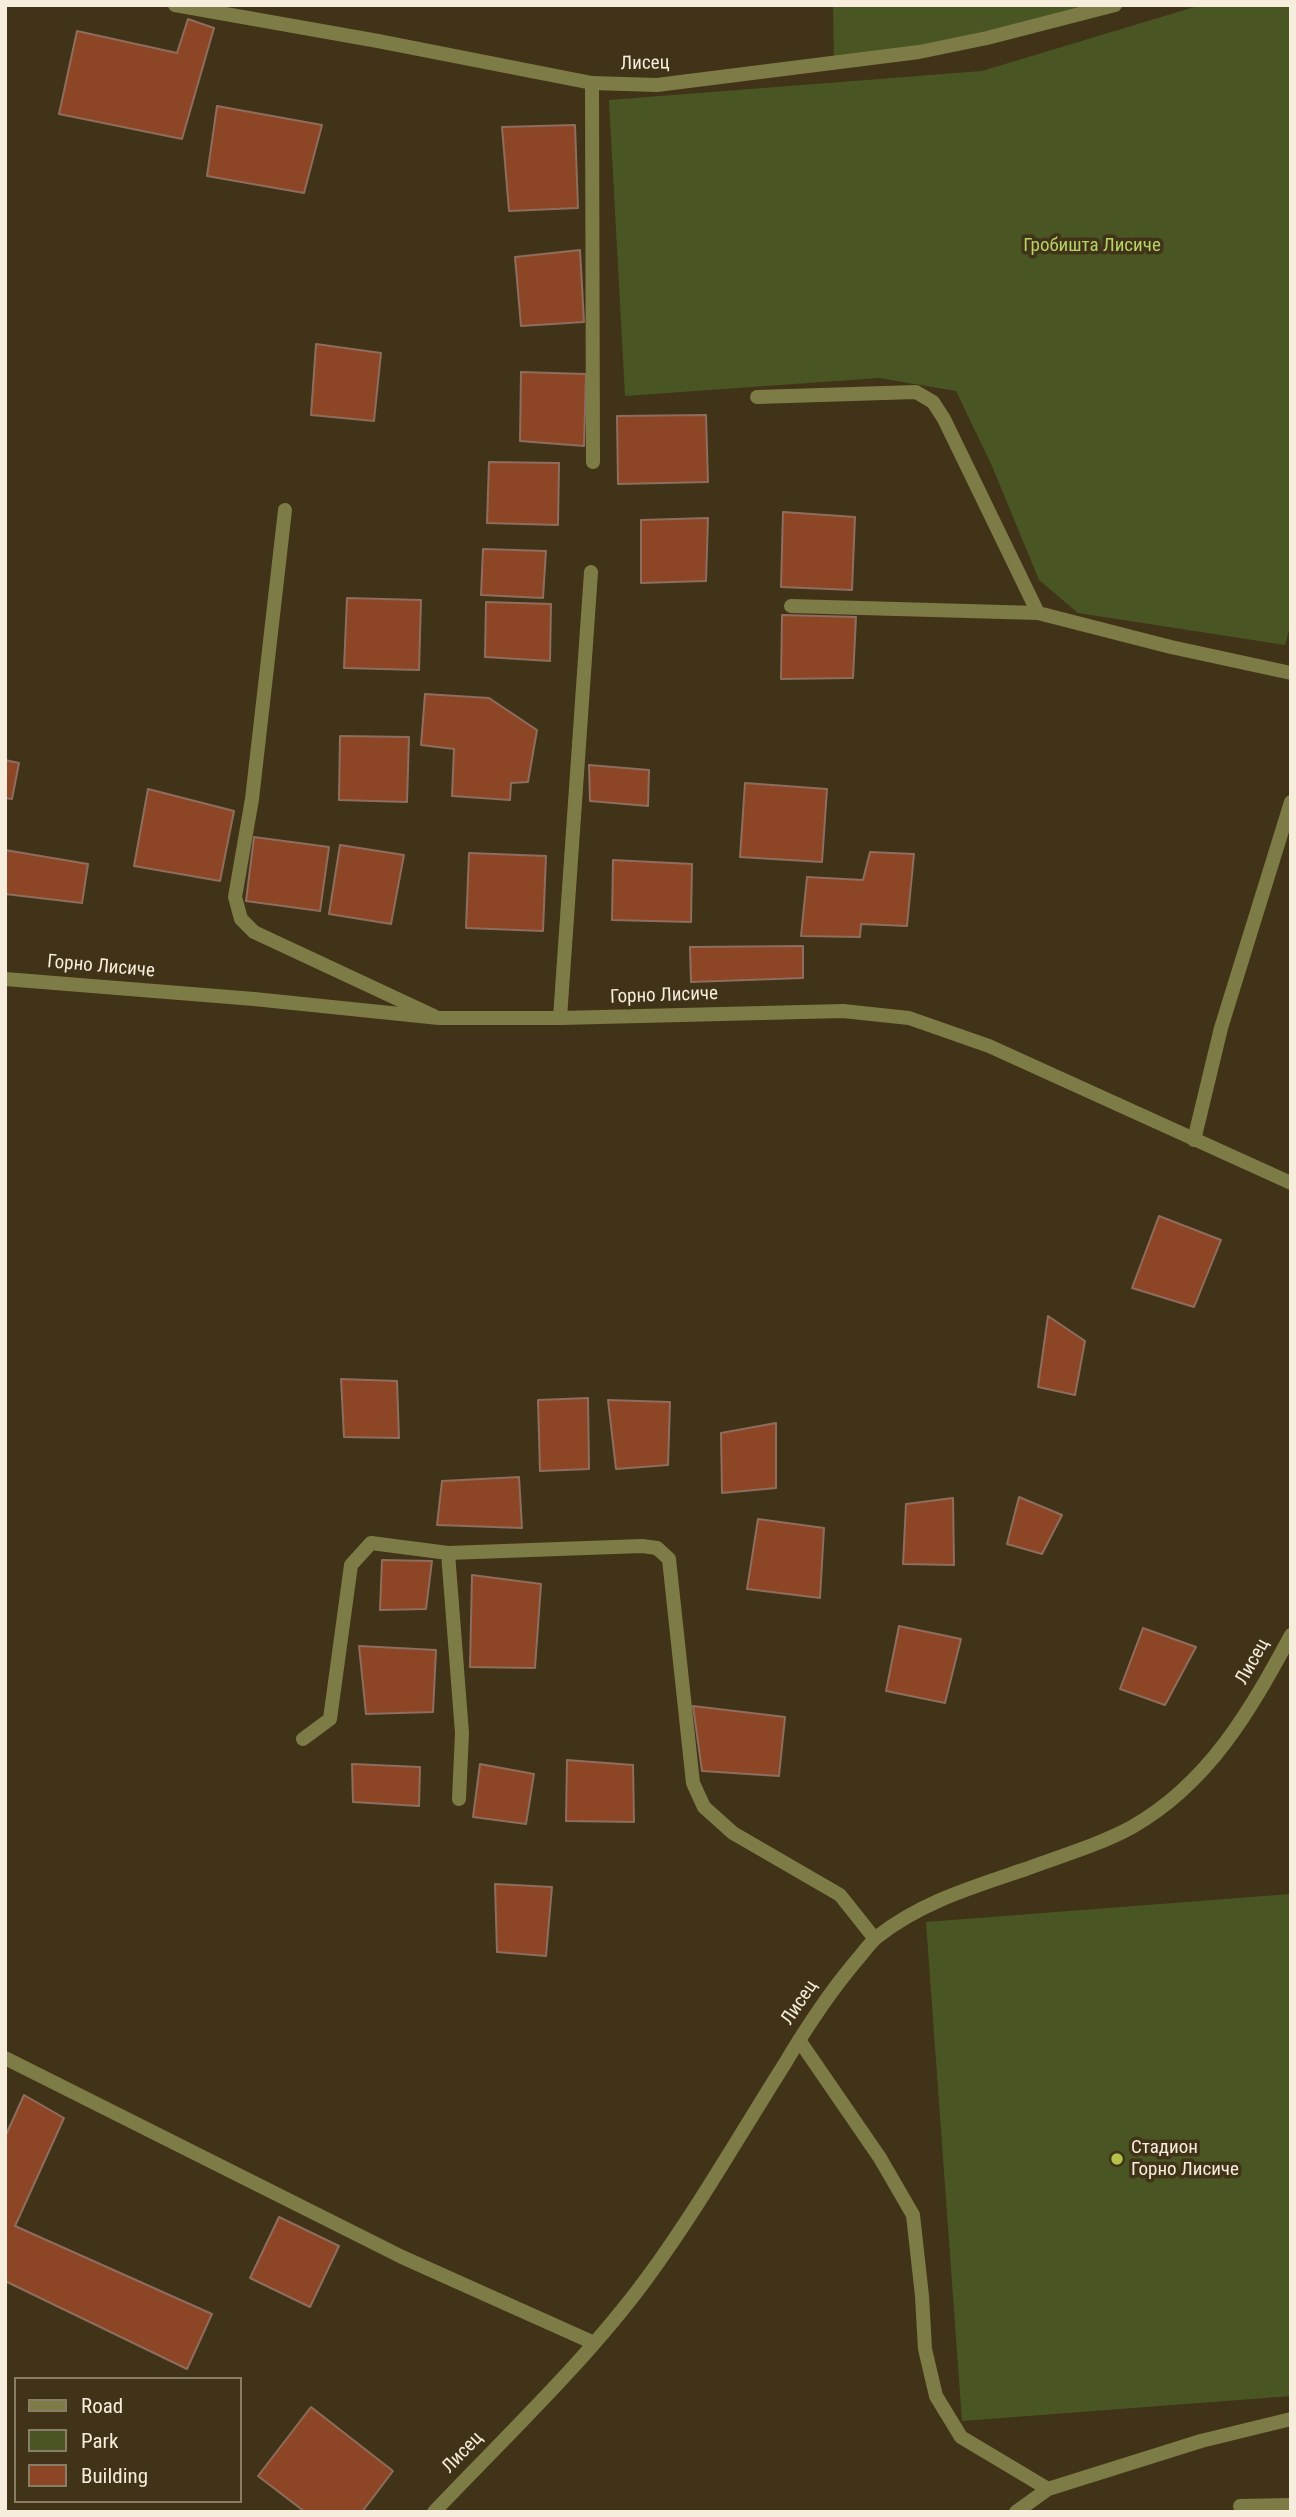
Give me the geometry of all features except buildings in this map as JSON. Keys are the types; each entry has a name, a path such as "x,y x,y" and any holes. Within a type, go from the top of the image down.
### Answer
{"street":[{"name":"Лисец","path":"175,5 392,43 592,83 657,85 919,52 987,38 1115,5"},
{"path":"592,83 593,462"},
{"path":"757,397 916,392 933,402 944,418 1038,613"},
{"path":"285,510 253,799 235,897 242,919 254,932 439,1018"},
{"path":"560,1018 592,572"},
{"path":"791,606 1038,613 1171,647 1291,673"},
{"path":"1194,1140 1221,1028 1291,802"},
{"name":"Горно Лисиче","path":"5,979 254,999 439,1018 843,1011 909,1018 989,1046 1291,1183"},
{"path":"303,1739 330,1719 351,1565 371,1543 448,1552 642,1546 657,1548 669,1559 693,1783 704,1807 733,1833 840,1895 875,1939"},
{"path":"448,1552 462,1734 458,1799"},
{"name":"Лисец","path":"433,2512 594,2343 647,2279 834,1987 875,1939 915,1911 959,1892 1081,1849 1131,1827 1165,1805 1197,1778 1231,1737 1291,1635"},
{"path":"799,2040 880,2158 913,2215 925,2349 936,2396 961,2437 1048,2490"},
{"path":"5,2057 402,2257 594,2343"},
{"path":"1016,2512 1048,2490 1201,2441 1291,2419"},
{"path":"1240,2506 1291,2505"}],"green space":[{"path":"833,5 1115,5 834,63"},
{"name":"Гробишта Лисиче","path":"1201,5 1291,5 1291,623 1285,645 1078,613 1039,580 992,466 956,391 879,378 625,396 609,100 982,71"},
{"name":"Стадион Горно Лисиче","path":"1291,1894 1291,2396 962,2421 926,1922"}],"place":[{"name":"Стадион Горно Лисиче","path":"1117,2159"}]}
